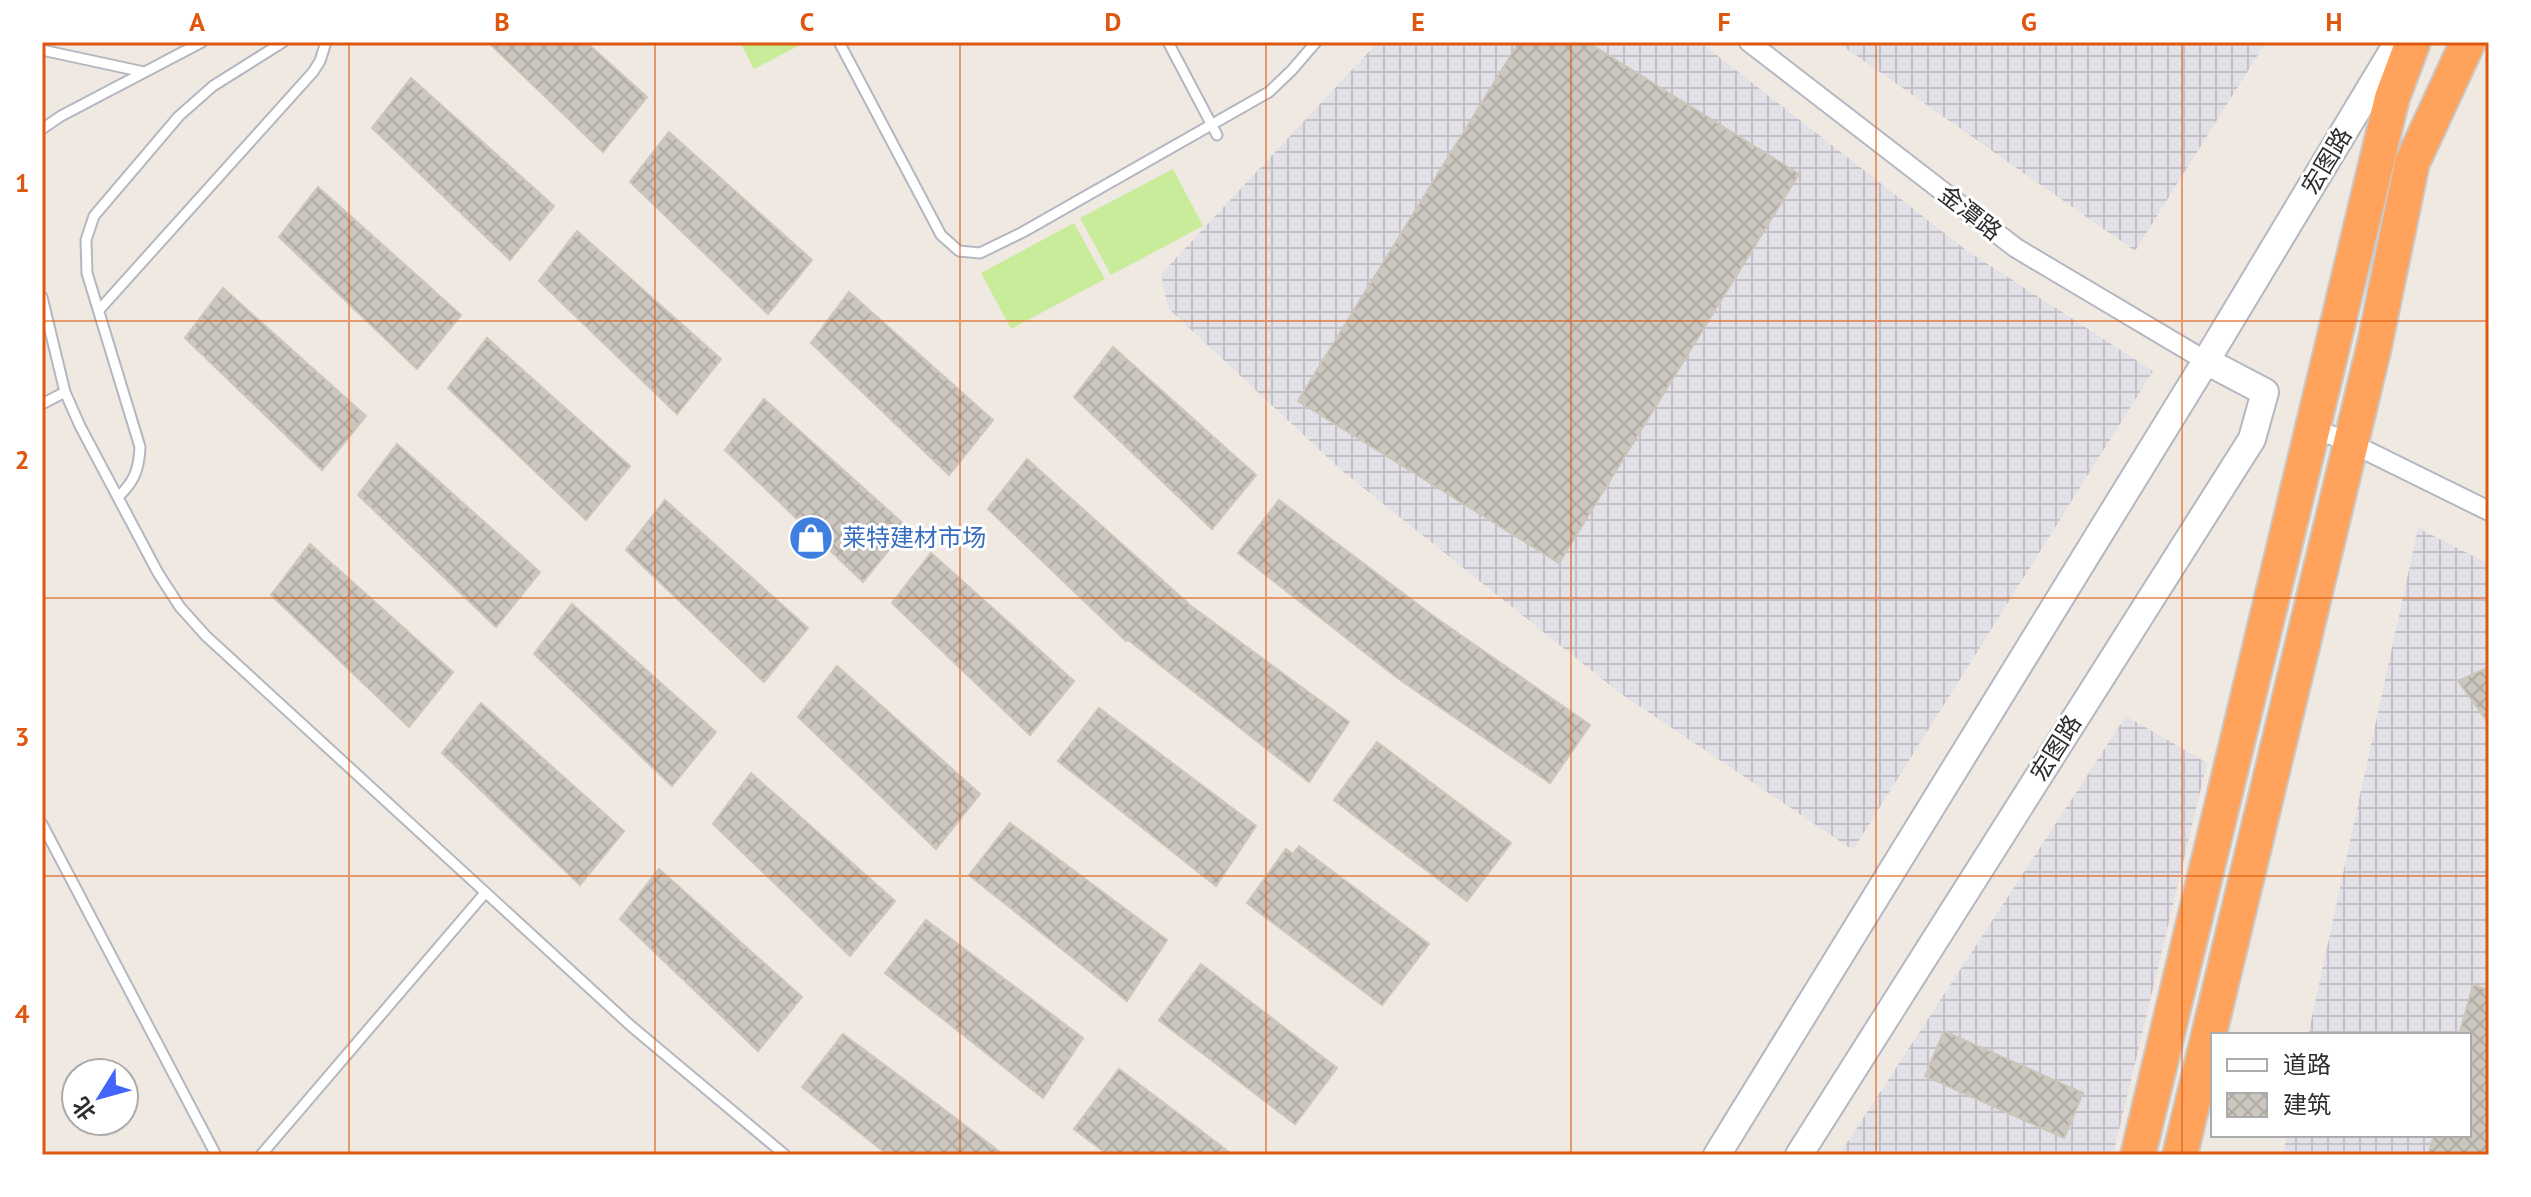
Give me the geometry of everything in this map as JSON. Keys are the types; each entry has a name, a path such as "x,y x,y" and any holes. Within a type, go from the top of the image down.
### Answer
{"highway":[{"name":"宏图路","path":"2138,1155 2392,98 2413,42"},
{"path":"2180,1155 2374,347 2412,163 2468,42"}],"main road":[{"name":"宏图路","path":"1717,1155 2206,361 2398,42"},
{"name":"宏图路","path":"1799,1155 2252,439 2265,392 2206,361"}],"street":[{"name":"金潭路","path":"1749,42 2016,248 2206,361"},
{"path":"2313,428 2351,443 2489,511"}],"lane":[{"path":"42,129 202,42"},
{"path":"118,497 132,484 139,468 140,447 87,273 86,240 94,216 179,116 213,86 283,42"},
{"path":"99,310 313,72 326,42"},
{"path":"839,42 941,235 959,251 980,253 1023,232 1269,92 1316,42"},
{"path":"1168,42 1217,135"},
{"path":"42,50 144,72"},
{"path":"42,297 65,392 118,497 180,607 206,636 631,1026 785,1155"},
{"path":"42,404 65,392"},
{"path":"42,824 216,1155"},
{"path":"261,1155 485,893"}],"shaded area":[{"path":"1378,42 1700,42 1966,250 2153,371 1853,850 1617,691 1341,470 1168,308 1161,274"},
{"path":"1837,42 2266,42 2135,251"},
{"path":"2418,528 2489,564 2489,1155 2283,1155 2287,1137 2471,1137 2471,1033 2308,1033"},
{"path":"2126,716 2207,763 2113,1155 1839,1155"}],"green space":[{"path":"740,42 806,42 754,69"},
{"path":"1173,169 1203,226 1111,275 1080,218"},
{"path":"1074,223 1105,279 1011,329 981,273"}],"building":[{"path":"488,42 586,42 647,97 603,152"},
{"path":"1519,42 1587,42 1799,174 1559,563 1298,401"},
{"path":"411,78 554,206 510,260 372,128"},
{"path":"669,132 812,260 768,314 630,182"},
{"path":"318,187 461,315 417,369 279,237"},
{"path":"577,231 721,359 677,414 539,281"},
{"path":"223,288 366,416 322,470 185,338"},
{"path":"849,292 993,420 949,475 811,343"},
{"path":"487,338 630,466 586,520 448,388"},
{"path":"1113,347 1256,475 1212,529 1074,397"},
{"path":"764,399 907,527 863,582 725,450"},
{"path":"397,444 540,572 496,627 358,495"},
{"path":"1027,459 1191,606 1349,722 1309,782 1126,641 988,509"},
{"path":"665,500 808,628 764,682 626,550"},
{"path":"1279,500 1436,618 1590,725 1550,783 1396,677 1238,553"},
{"path":"310,544 453,672 409,727 271,595"},
{"path":"931,553 1074,681 1030,735 892,603"},
{"path":"572,604 716,732 672,786 534,654"},
{"path":"837,666 980,794 936,849 798,717"},
{"path":"2489,667 2489,724 2458,681"},
{"path":"481,703 624,831 580,885 442,753"},
{"path":"1099,708 1256,826 1216,886 1058,761"},
{"path":"1377,742 1511,843 1467,901 1334,800"},
{"path":"751,773 895,901 850,956 713,824"},
{"path":"1010,823 1167,940 1127,1001 969,875"},
{"path":"1299,846 1429,944 1382,1005 1247,903 1286,849 1293,854"},
{"path":"659,869 802,997 758,1051 620,919"},
{"path":"926,920 1083,1038 1043,1098 885,973"},
{"path":"1201,964 1337,1068 1295,1124 1159,1020"},
{"path":"2473,985 2489,990 2489,1155 2428,1155 2433,1137 2471,1137 2471,1033 2460,1033"},
{"path":"1944,1031 2083,1093 2064,1138 1925,1076"},
{"path":"843,1034 1004,1155 888,1155 802,1087"},
{"path":"1119,1069 1233,1155 1108,1155 1074,1129"}],"place":[{"name":"莱特建材市场","path":"811,538"}]}
